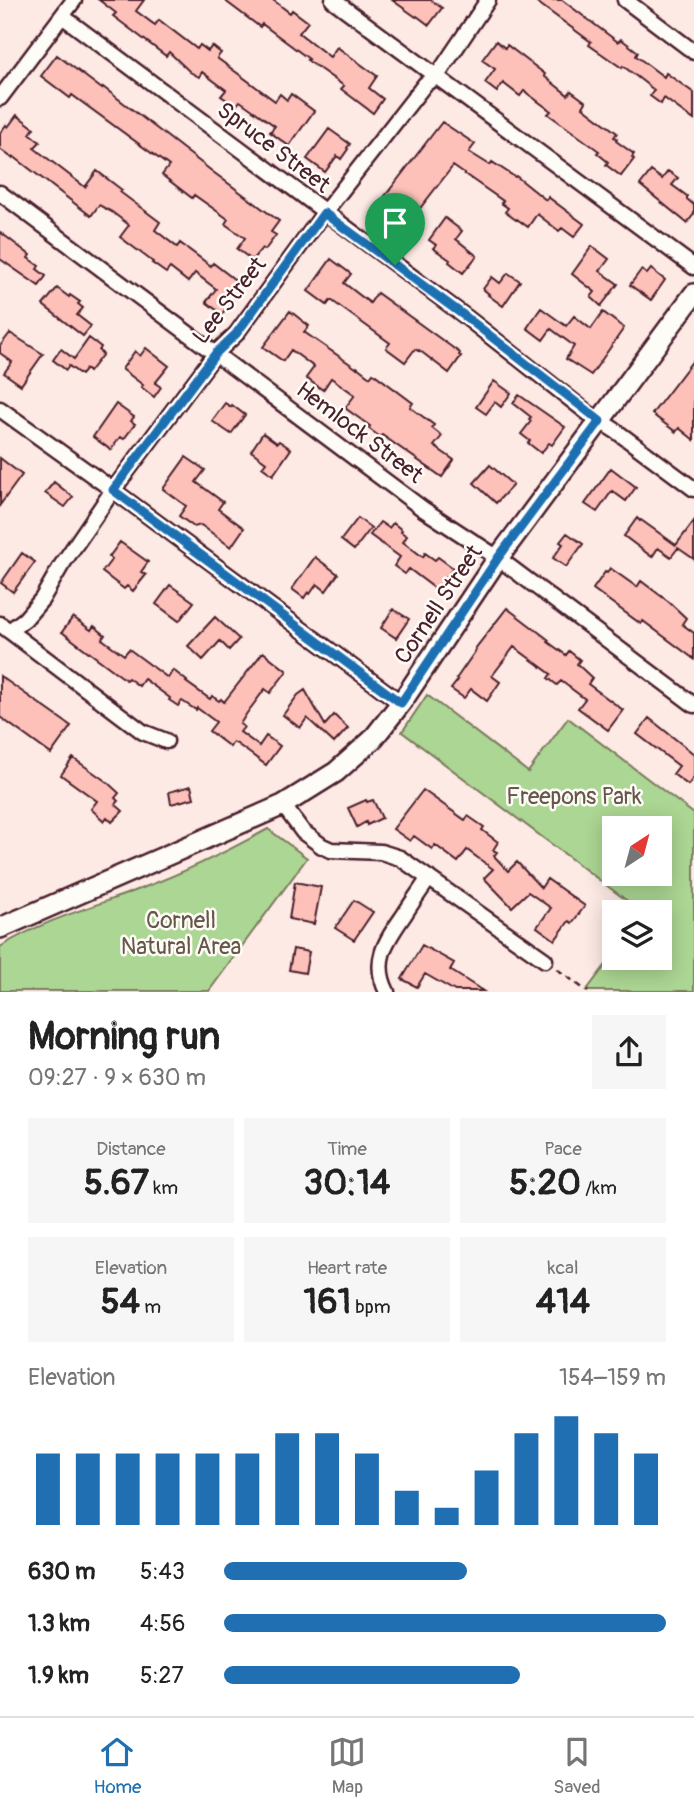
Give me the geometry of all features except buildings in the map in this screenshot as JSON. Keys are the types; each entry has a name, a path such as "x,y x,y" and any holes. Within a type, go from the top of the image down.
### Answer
{"street":[{"path":"0,97 74,0"},
{"path":"333,0 694,267"},
{"name":"Lee Street","path":"5,627 25,619 42,599 113,490 216,353 236,334 324,213 425,84 437,76 488,0"},
{"path":"625,0 694,52"},
{"name":"Spruce Street","path":"62,16 694,489"},
{"name":"Hemlock Street","path":"0,193 423,509 498,558 694,705"},
{"name":"Cornell Street","path":"0,928 283,805 336,772 372,740 401,703 498,558 694,294"},
{"path":"0,409 401,703"},
{"path":"5,627 143,732 166,741"},
{"path":"283,805 303,832 322,846 331,850 382,852 400,858 545,960"},
{"path":"387,992 380,973 381,956 386,941 429,878"}],"path":[{"path":"545,960 588,992"}],"green space":[{"name":"Freepons Park","path":"427,695 528,772 568,718 694,814 694,991 586,991 602,970 672,970 672,900 626,900 607,886 672,886 672,816 602,816 602,882 402,732"},
{"name":"Cornell Natural Area","path":"268,829 307,858 209,991 0,991 0,947 53,921 177,874"}],"route":[{"path":"324,213 395,265 600,421 498,558 401,703 113,490 216,353 236,334 324,213"}]}
